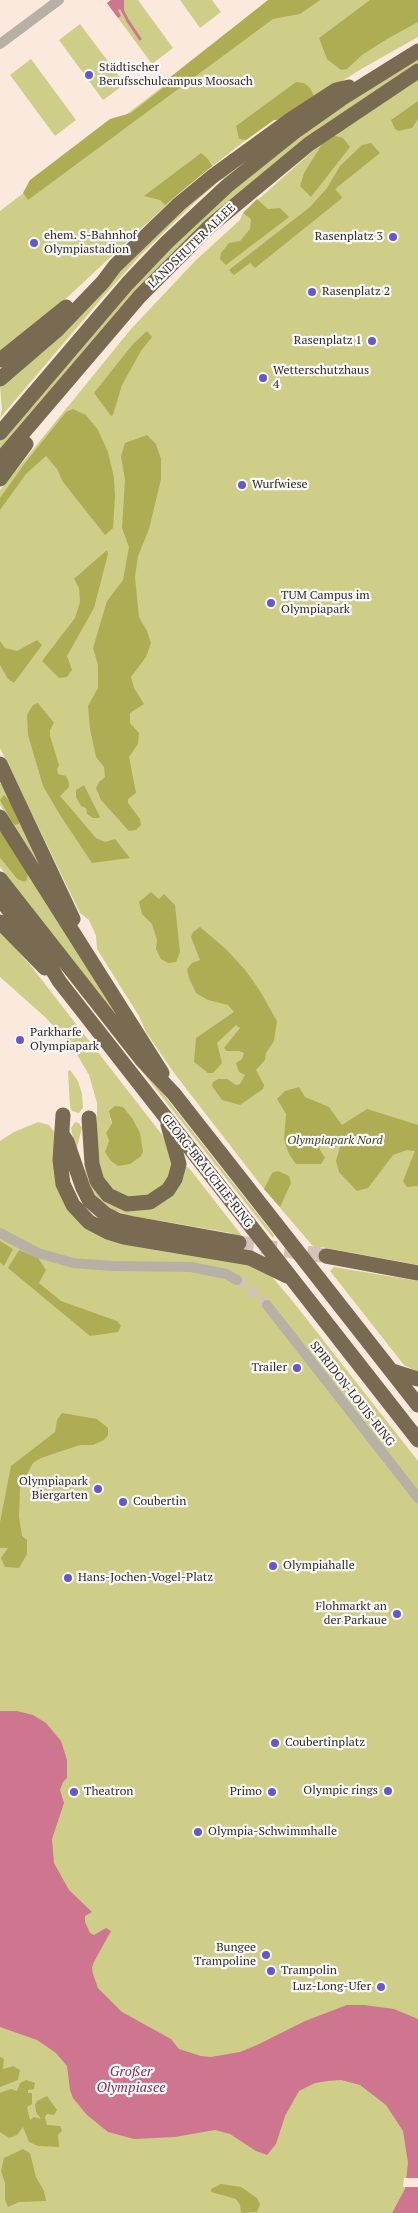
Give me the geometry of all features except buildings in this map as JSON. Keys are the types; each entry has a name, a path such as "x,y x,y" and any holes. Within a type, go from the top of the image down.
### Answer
{"highway":[{"name":"LANDSHUTER ALLEE","path":"0,433 93,321 166,243 227,186 297,130 418,51"},
{"name":"LANDSHUTER ALLEE","path":"0,460 140,296 210,226 309,144 418,71"},
{"path":"0,360 50,322 115,266 179,204 255,144 336,90 367,83"},
{"path":"0,379 57,330 103,282 115,266"},
{"path":"0,479 29,439 53,398"},
{"path":"0,764 73,915 77,938"},
{"path":"0,817 151,1053 174,1094"},
{"name":"GEORG-BRAUCHLE-RING","path":"0,879 142,1060 174,1094 418,1405"},
{"name":"GEORG-BRAUCHLE-RING","path":"0,899 40,949 59,981 418,1440"},
{"path":"0,922 59,981"},
{"path":"63,1115 60,1143 60,1173 66,1194 79,1212 98,1228 124,1237 250,1258 291,1278"},
{"path":"79,1174 90,1118 92,1164 97,1180 108,1195 127,1204 150,1202 159,1198 168,1190 175,1179 179,1164 166,1119"},
{"path":"62,1134 67,1142 89,1200 101,1211 117,1220 240,1243"},
{"path":"326,1256 418,1273"},
{"path":"392,1371 418,1379"}],"street":[{"path":"0,44 59,0"},
{"path":"0,1234 38,1252 73,1262 113,1266 191,1267 226,1274 237,1280"},
{"name":"SPIRIDON-LOUIS-RING","path":"267,1306 418,1498"}],"green space":[{"path":"111,0 138,0 173,48 152,64 107,3"},
{"path":"180,0 212,0 221,12 200,28"},
{"path":"268,0 320,0 300,14 273,19 28,200 23,193 30,180 110,119 131,113 163,88 164,82"},
{"path":"276,0 418,0 418,37 363,68 282,119 274,120 246,140 187,186 58,306 0,351 0,211"},
{"path":"370,0 418,0 418,22 362,55 347,69 341,70 327,59 319,38"},
{"path":"80,24 125,84 103,100 59,40"},
{"path":"418,57 418,65 146,282 116,313 0,450 0,442 43,390 168,248 260,166 338,109"},
{"path":"31,59 76,120 55,136 10,75"},
{"name":"Olympiapark Nord","path":"418,79 418,1265 321,1247 317,1251 264,1189 174,1073 146,1032 139,1016 97,949 96,936 89,920 80,913 0,748 0,490 131,329 196,260 240,220 243,213 324,141"},
{"path":"296,82 304,83 310,88 315,98 282,119 274,120 246,140 239,139 236,126"},
{"path":"418,101 418,119 412,128 399,131 395,129 391,120"},
{"path":"332,135 343,138 350,147 311,197 300,186 304,173 324,141"},
{"path":"371,143 380,153 335,189 342,197 341,199 255,268 250,263 234,275 229,270 310,207 327,188 340,166 362,145"},
{"path":"262,147 262,150 228,178 220,180 194,203 140,256 0,418 2,409 0,386 58,334 176,214 218,179"},
{"path":"201,153 212,166 165,205 160,200 144,196"},
{"path":"257,199 268,209 280,208 289,217 226,265 220,259 221,253 229,243 240,241 250,229 251,219 243,213"},
{"path":"147,331 152,337 141,351 122,385 113,415 111,416 94,393 133,344"},
{"path":"73,409 86,415 98,430 108,452 114,478 115,496 113,528 105,535 63,482 57,469 46,456 26,474 0,510 0,498 25,463 66,412"},
{"path":"147,435 156,444 161,459 161,479 149,529 138,556 135,577 139,617 151,643 146,657 131,677 134,688 144,704 130,713 130,723 139,733 138,744 129,757 136,793 128,799 128,803 140,819 141,825 136,830 129,831 101,800 96,788 105,777 104,767 96,757 90,729 88,706 98,688 98,665 93,648 107,601 123,580 129,547 122,528 125,480 121,456 125,443"},
{"path":"107,550 108,554 94,608 67,656 72,670 67,677 59,678 42,661 75,618 80,602 79,588 74,579"},
{"path":"37,640 42,645 14,683 8,679 0,665 0,641 5,648 17,651"},
{"path":"38,703 54,723 50,730 50,736 59,765 57,769 58,774 66,776 69,782 69,787 60,796 96,838 105,842 115,839 130,858 92,863 60,815 43,786 28,735 27,715 33,705"},
{"path":"4,781 54,890 0,805 0,784"},
{"path":"84,785 100,817 98,818 93,818 87,814 86,808 81,806 76,797 76,790"},
{"path":"4,795 13,805 20,818 19,824 15,825 12,822 0,800"},
{"path":"0,827 28,870 27,880 24,882 17,879 0,858"},
{"path":"0,858 17,879 24,882 28,870 134,1038 0,867"},
{"path":"0,886 274,1235 273,1238 0,891"},
{"path":"151,892 159,899 164,894 175,905 180,952 176,962 168,963 161,959 156,949 157,940 152,924 142,914 139,902"},
{"path":"200,927 226,949 246,971 277,1021 274,1041 266,1053 265,1060 256,1070 264,1085 263,1089 240,1105 222,1100 212,1086 213,1082 218,1079 227,1079 236,1085 240,1084 245,1075 239,1072 236,1063 242,1059 244,1053 227,1051 224,1048 240,1028 236,1025 217,1043 222,1063 213,1073 208,1073 194,1062 196,1038 234,1012 228,1005 208,1000 196,993 189,978 187,969 192,963 200,960 191,937 193,932"},
{"path":"0,931 31,966 170,1145 174,1161 172,1173 160,1191 131,1201 104,1185 97,1153 97,1103 89,1075 72,1046 45,1017 0,977","holes":["109,1117 140,1157 109,1141 106,1133 112,1123"]},
{"path":"70,1070 78,1081 82,1094 83,1108 79,1113 72,1111 70,1107 68,1071"},
{"name":"Olympiapark Nord","path":"299,1087 305,1097 329,1107 342,1125 367,1109 418,1125 418,1186 407,1187 403,1181 415,1151 407,1150 393,1155 368,1188 357,1191 339,1172 336,1161 341,1143 329,1141 319,1143 320,1150 325,1158 321,1164 296,1164 289,1154 284,1140 286,1114 277,1099 285,1091"},
{"path":"115,1106 123,1107 132,1118 140,1133 143,1152 140,1157 130,1164 118,1166 111,1161 105,1152 109,1141 106,1133 112,1123 109,1111"},
{"path":"38,1122 49,1125 55,1133 76,1218 250,1265 272,1277 418,1461 418,2213 0,2213 0,1141 14,1132"},
{"path":"75,1122 79,1123 82,1128 76,1151 71,1128"},
{"path":"183,1165 189,1168 257,1255 247,1253 231,1233 132,1216 113,1210 103,1204 92,1191 86,1178 85,1168 87,1167 89,1176 139,1209"},
{"path":"278,1171 289,1176 291,1183 280,1207 264,1189 272,1173"},
{"path":"0,1241 13,1249 4,1266 0,1262"},
{"path":"19,1250 38,1258 46,1270 39,1283 61,1301 117,1321 121,1326 118,1332 90,1336 8,1268"},
{"path":"334,1267 418,1281 418,1372 404,1365 330,1271"},
{"path":"62,1413 97,1419 108,1428 108,1435 104,1440 93,1445 80,1445 41,1458 33,1463 20,1488 19,1517 22,1536 27,1540 27,1554 19,1568 5,1567 1,1558 8,1548 0,1548 0,1522 11,1466 55,1432 57,1420"},
{"path":"0,2057 4,2059 3,2069 13,2066 20,2070 18,2080 0,2087"},
{"path":"26,2080 35,2083 34,2089 28,2090 28,2093 32,2093 32,2104 27,2107 30,2120 34,2117 41,2119 36,2112 35,2105 37,2101 47,2096 57,2110 54,2115 47,2114 45,2117 47,2125 60,2126 62,2131 58,2135 59,2147 38,2146 29,2142 23,2127 17,2135 9,2138 0,2132 0,2093 11,2089 17,2091 20,2083"},
{"path":"23,2149 30,2153 36,2177 44,2191 46,2201 19,2202 8,2207 5,2200 5,2183 1,2171 4,2158"},
{"path":"221,2184 241,2187 257,2198 260,2204 257,2212 241,2213 240,2205 236,2199 211,2192 211,2189"}],"water":[{"path":"111,0 124,0 124,10 129,20 127,22 120,9 118,10 121,16 118,18 107,3"},
{"name":"Großer Olympiasee","path":"0,1711 17,1711 33,1715 46,1723 61,1741 67,1760 67,1778 60,1790 64,1803 52,1839 54,1863 69,1890 92,1912 85,1916 85,1922 90,1933 94,1935 106,1928 111,1931 92,1967 98,1988 122,2012 171,2039 179,2049 211,2057 240,2052 305,2021 347,2005 394,2009 418,2019 418,2213 392,2213 405,2189 408,2163 403,2131 386,2105 360,2085 341,2080 328,2081 315,2083 299,2091 285,2116 276,2144 267,2155 256,2151 230,2134 215,2130 175,2137 134,2139 108,2132 87,2115 73,2098 67,2066 56,2053 37,2040 0,2027"}],"pier":[{"path":"404,2178 418,2178 418,2187 403,2187"}],"waterway":[{"path":"128,21 140,39"}],"tunnel":[{"path":"239,1243 326,1256"},
{"path":"237,1280 246,1285 267,1305"}],"place":[{"name":"Städtischer Berufsschulcampus Moosach","path":"89,75"},
{"name":"Rasenplatz 3","path":"393,237"},
{"name":"ehem. S-Bahnhof Olympiastadion","path":"34,243"},
{"name":"Rasenplatz 2","path":"312,292"},
{"name":"Rasenplatz 1","path":"372,341"},
{"name":"Wetterschutzhaus 4","path":"263,378"},
{"name":"Wurfwiese","path":"242,485"},
{"name":"TUM Campus im Olympiapark","path":"271,603"},
{"name":"Parkharfe Olympiapark","path":"20,1040"},
{"name":"Trailer","path":"297,1368"},
{"name":"Olympiapark Biergarten","path":"98,1489"},
{"name":"Coubertin","path":"123,1502"},
{"name":"Olympiahalle","path":"273,1566"},
{"name":"Hans-Jochen-Vogel-Platz","path":"68,1578"},
{"name":"Flohmarkt an der Parkaue","path":"397,1614"},
{"name":"Coubertinplatz","path":"275,1743"},
{"name":"Olympic rings","path":"388,1791"},
{"name":"Theatron","path":"74,1792"},
{"name":"Primo","path":"272,1792"},
{"name":"Olympia-Schwimmhalle","path":"198,1832"},
{"name":"Bungee Trampoline","path":"266,1955"},
{"name":"Trampolin","path":"271,1971"},
{"name":"Luz-Long-Ufer","path":"381,1987"}]}
